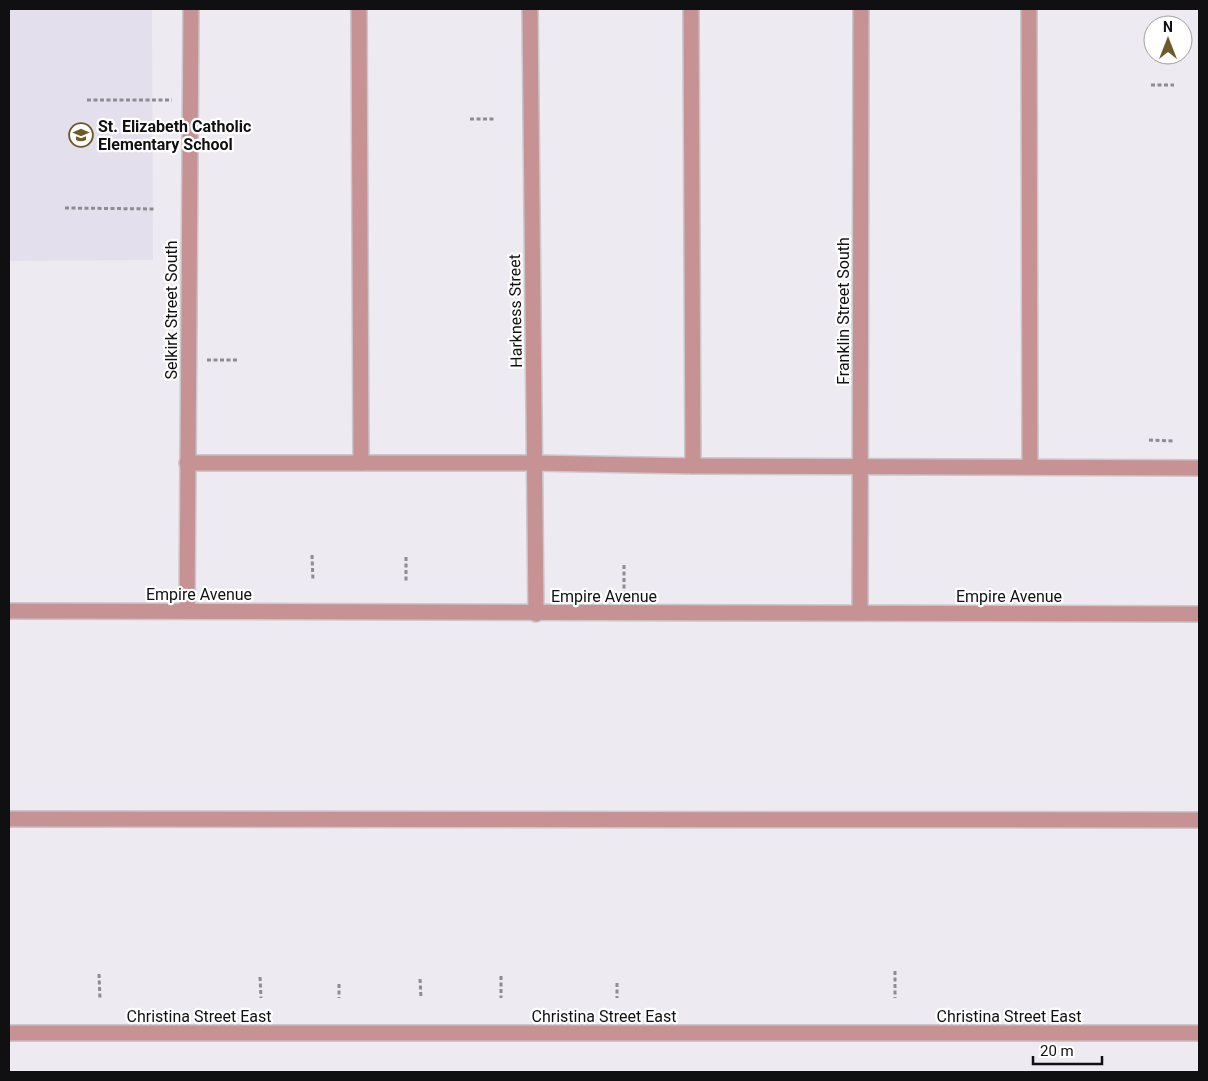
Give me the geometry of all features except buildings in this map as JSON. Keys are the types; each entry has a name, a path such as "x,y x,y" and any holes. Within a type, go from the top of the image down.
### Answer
{"street":[{"name":"Selkirk Street South","path":"187,611 191,9"},
{"path":"359,9 361,463"},
{"name":"Harkness Street","path":"530,9 536,614"},
{"path":"692,9 693,466"},
{"name":"Franklin Street South","path":"860,613 861,9"},
{"path":"1028,9 1030,467"},
{"path":"187,463 534,463 693,466 1199,468"},
{"name":"Empire Avenue","path":"9,612 1199,614"},
{"path":"9,819 1199,820"},
{"name":"Christina Street East","path":"9,1033 1199,1033"}],"path":[{"path":"1151,85 1174,85"},
{"path":"87,100 190,100"},
{"path":"470,119 495,119"},
{"path":"65,208 156,209"},
{"path":"188,360 237,360"},
{"path":"1149,440 1173,441"},
{"path":"312,555 313,581"},
{"path":"406,557 406,581"},
{"path":"624,566 624,613"},
{"path":"895,971 895,998"},
{"path":"99,974 100,999"},
{"path":"501,976 501,998"},
{"path":"260,977 261,998"},
{"path":"420,980 421,998"},
{"path":"617,982 617,998"},
{"path":"339,984 339,998"}],"shaded area":[{"name":"St. Elizabeth Catholic Elementary School","path":"9,9 152,9 153,260 9,261"}],"place":[{"name":"St. Elizabeth Catholic Elementary School","path":"81,135"}]}
